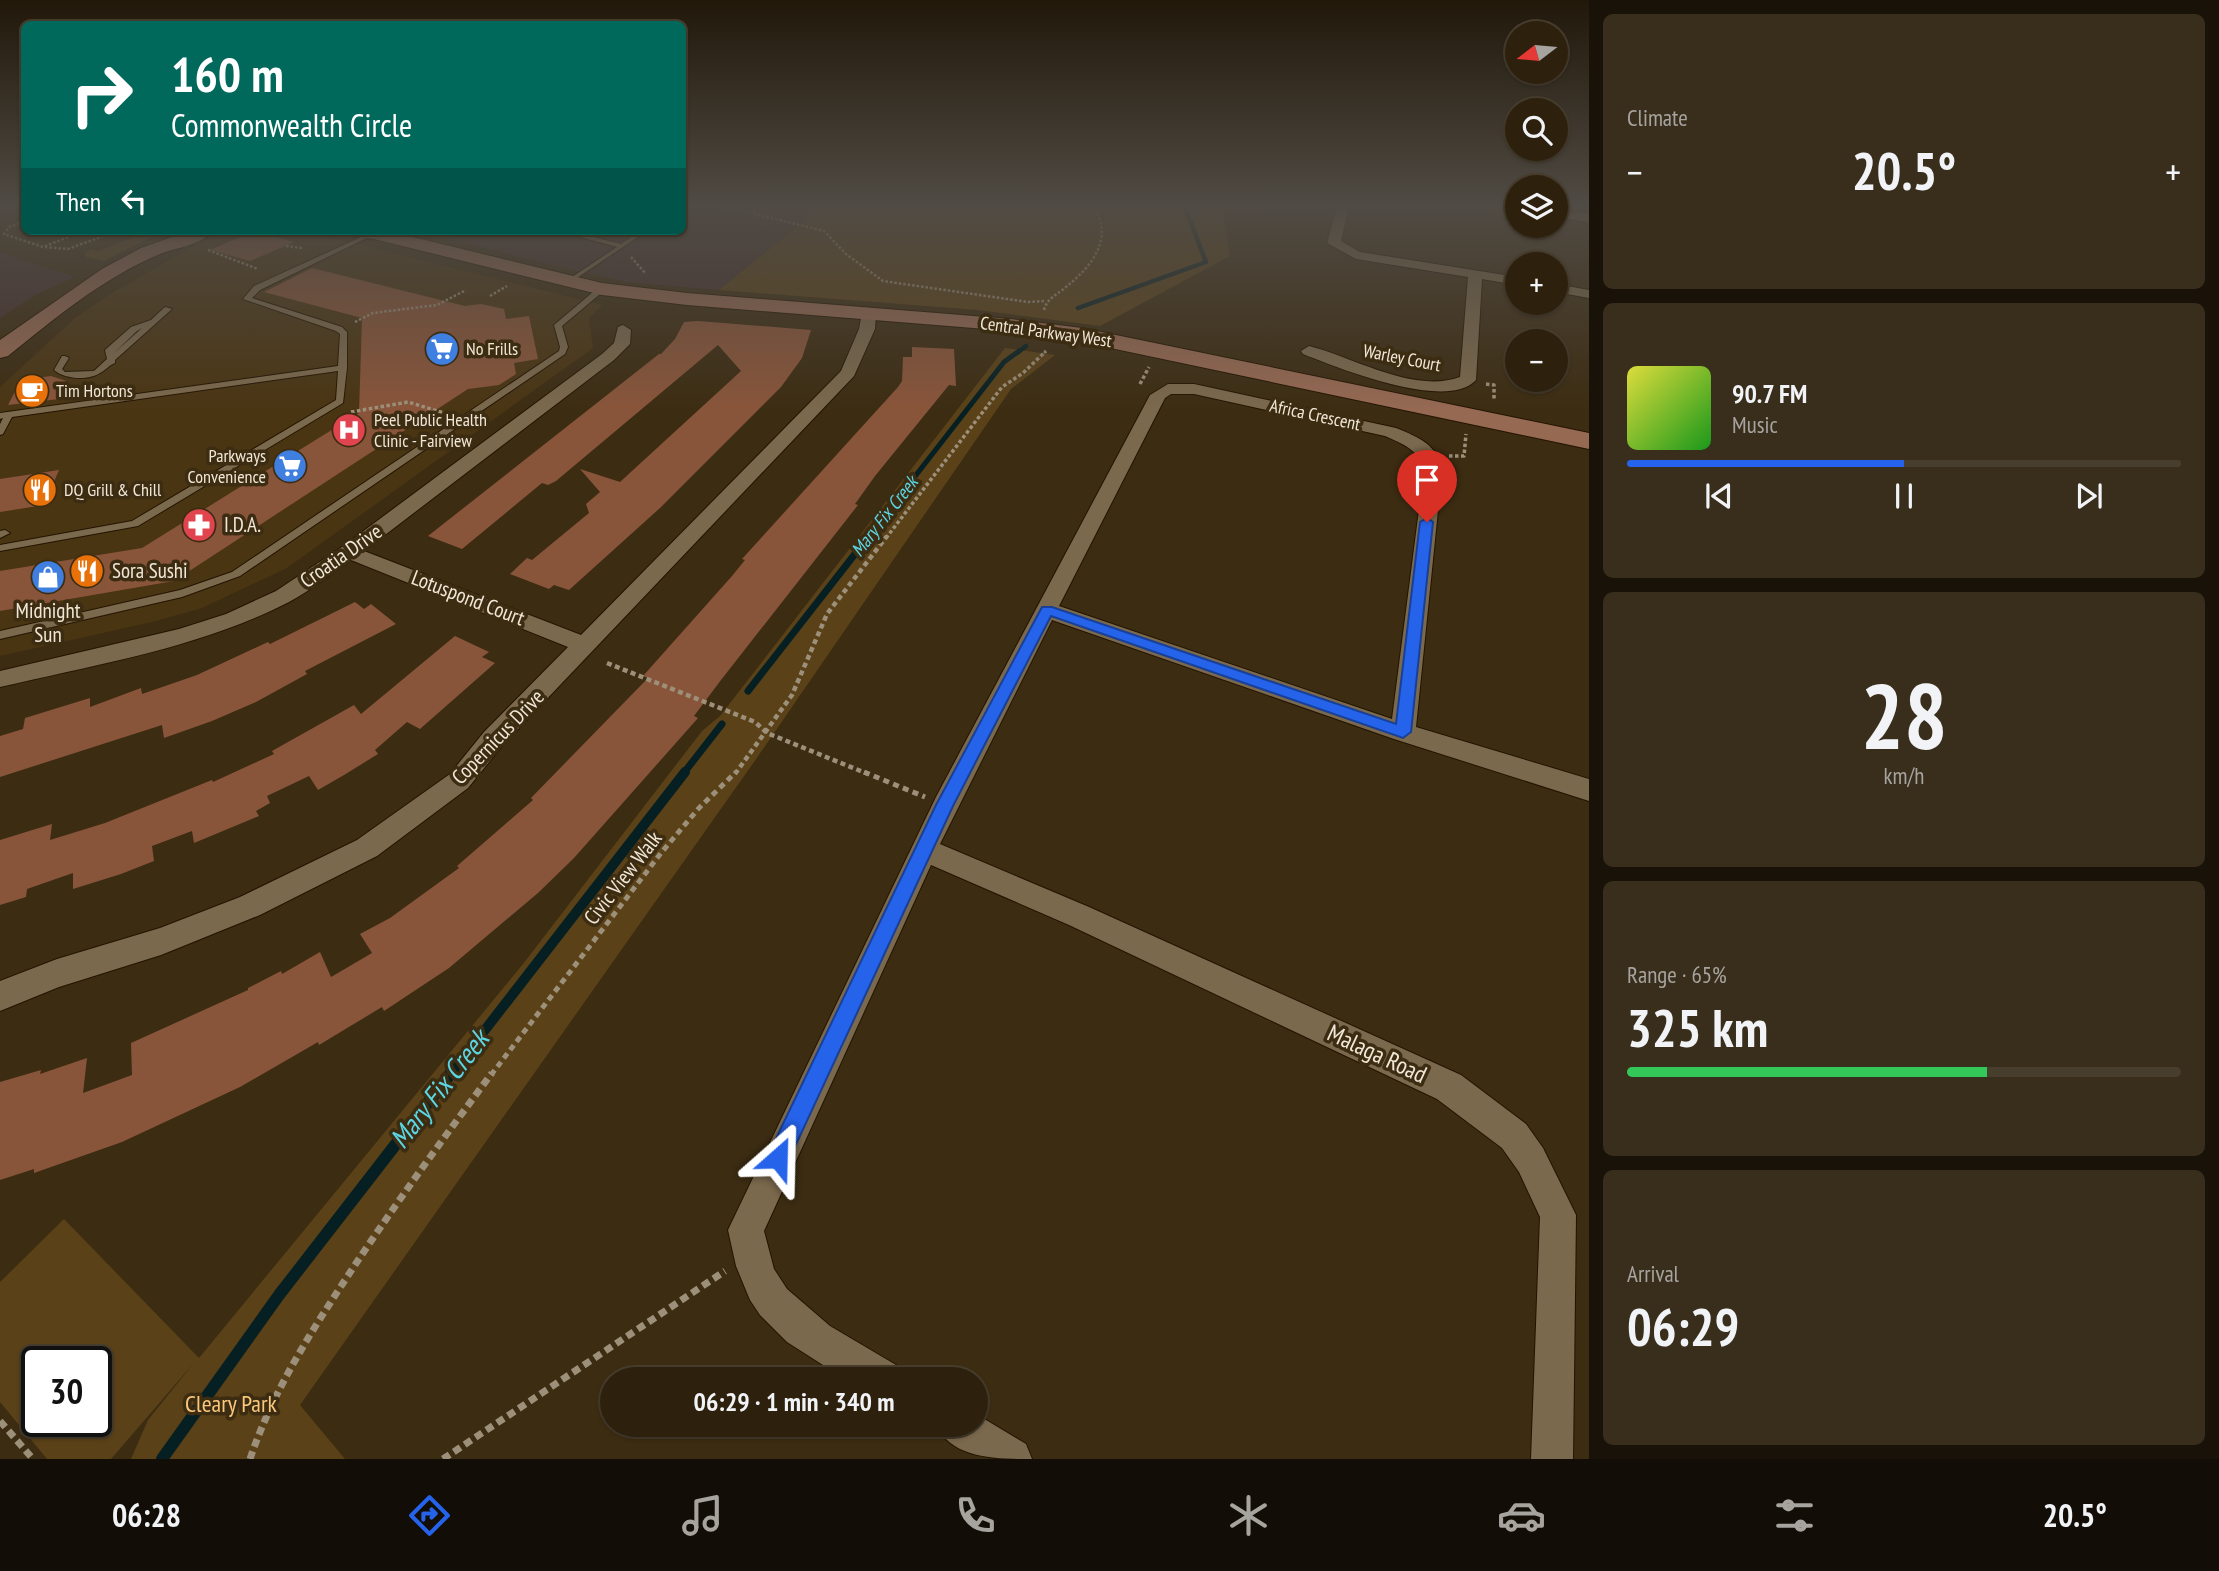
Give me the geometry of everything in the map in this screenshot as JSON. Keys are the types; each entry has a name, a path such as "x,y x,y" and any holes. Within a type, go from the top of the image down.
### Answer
{"street":[{"path":"0,351 107,275"},
{"name":"Central Parkway West","path":"541,275 643,295 1046,329 1589,441"},
{"name":"Warley Court","path":"1309,351 1359,371 1439,387 1460,385 1468,380 1475,275"},
{"path":"1476,275 1505,279"},
{"path":"1568,290 1589,294"},
{"name":"Copernicus Drive","path":"0,996 57,974 161,941 250,906 367,848 459,781 493,739 848,373 867,329 869,313"},
{"name":"Croatia Drive","path":"0,679 182,636 234,619 292,591 349,552 608,357 622,344 623,330"},
{"name":"Africa Crescent","path":"863,1367 791,1320 764,1289 751,1254 746,1230 945,805 1158,395 1168,389 1194,389 1390,432 1412,441 1430,456"},
{"path":"1403,732 1433,471 1430,456"},
{"name":"Lotuspond Court","path":"349,552 585,645"},
{"path":"1047,610 1403,732 1589,790"},
{"name":"Malaga Road","path":"924,850 1079,916 1449,1087 1514,1136 1531,1160 1558,1215 1552,1459"},
{"path":"976,1437 1011,1459"}],"lane":[{"path":"0,548 135,524 340,401 344,334 247,299 257,288 284,275"},
{"path":"568,282 578,275"},
{"path":"0,635 182,593 236,574 562,352 564,347 558,325 602,289"},
{"path":"65,358 58,370 64,374 96,373 168,309"},
{"path":"0,432 4,415 343,368"}],"path":[{"path":"643,295 652,281 647,275"},
{"path":"875,275 883,281 1028,302 1046,301 1073,284 1079,275"},
{"path":"338,330 373,313 437,305 466,290"},
{"path":"1043,312 1046,301"},
{"name":"Civic View Walk","path":"250,1459 259,1426 316,1325 404,1192 661,853 699,808 734,775 767,733 792,695 827,614 903,512 1002,387 1040,358 1051,341"},
{"path":"1468,380 1494,385 1495,421"},
{"path":"315,418 408,402 464,419"},
{"path":"1430,456 1464,456 1467,416"},
{"path":"607,663 755,722 767,733 945,805"},
{"path":"443,1459 751,1254"},
{"path":"0,1421 33,1459"}],"shaded area":[{"path":"0,275 75,277 35,295 0,318"},
{"path":"143,275 482,275 602,305 589,318 593,348 287,568 202,608 0,656 0,387 75,318"},
{"path":"595,275 737,275 719,290 627,282"}],"green space":[{"path":"737,275 1195,275 1100,326 978,310 719,290"},
{"name":"Cleary Park","path":"1005,348 1055,355 1011,389 754,762 300,1405 345,1459 131,1459 148,1420 193,1364 111,1459 47,1459 29,1437 112,1437 112,1346 21,1346 21,1427 0,1402 0,1282 64,1219 199,1358 523,964 702,731 720,716"}],"building":[{"path":"298,275 341,275 465,306 481,304 504,309 506,319 529,316 538,359 514,363 516,374 499,385 468,389 174,581 0,611 0,571 142,548 359,413 362,318 264,292"},
{"path":"684,322 811,330 802,358 781,387 660,508 569,590 554,585 549,589 510,574 527,558 532,560 589,513 586,504 600,492 580,469 620,482 741,371 718,345 556,481 548,485 542,483 462,549 428,536 661,354 675,339"},
{"path":"912,347 954,349 956,386 949,385 875,476 855,504 858,505 694,716 698,718 574,858 538,893 449,968 384,1011 382,1007 319,1045 318,1042 240,1087 122,1142 34,1173 34,1169 0,1180 0,1082 41,1070 40,1074 87,1058 83,1093 132,1075 131,1043 248,990 281,971 282,974 320,952 331,977 372,953 360,934 390,918 459,868 457,866 533,800 531,798 648,678 643,676 732,576 745,560 742,559 898,387 902,381 903,357 912,357"},
{"path":"51,376 66,381 59,399 8,405 21,380"},
{"path":"59,470 44,505 0,512 0,479"},
{"path":"355,602 364,609 371,604 396,624 305,671 307,674 256,702 212,721 164,738 162,725 0,777 0,736 23,729 25,718 90,698 90,707 141,688 142,694 197,675 268,642 270,644"},
{"path":"455,636 489,652 482,657 495,663 420,729 407,722 375,750 378,754 344,775 318,790 309,776 267,796 270,803 256,811 259,816 194,843 192,831 152,846 154,861 121,874 73,889 73,873 27,889 26,897 0,905 0,840 52,824 50,840 105,823 212,780 213,782 274,754 272,751 354,705 361,714"}],"waterway":[{"name":"Mary Fix Creek","path":"1078,308 1170,275"},
{"name":"Mary Fix Creek","path":"1017,353 1026,346"},
{"name":"Mary Fix Creek","path":"867,538 1004,362 1019,351"},
{"name":"Mary Fix Creek","path":"748,691 869,536"},
{"name":"Mary Fix Creek","path":"683,774 722,724"},
{"name":"Mary Fix Creek","path":"450,1075 685,772"},
{"name":"Mary Fix Creek","path":"162,1459 279,1295 451,1073"}],"place":[{"name":"No Frills","path":"442,349"},
{"name":"Tim Hortons","path":"32,391"},
{"name":"Peel Public Health Clinic - Fairview","path":"349,430"},
{"name":"Parkways Convenience","path":"290,466"},
{"name":"DQ Grill & Chill","path":"40,490"},
{"name":"I.D.A.","path":"199,525"},
{"name":"Sora Sushi","path":"87,571"},
{"name":"Midnight Sun","path":"48,577"}],"route":[{"path":"778,1158 945,805 1047,610 1403,732 1427,522"}]}
